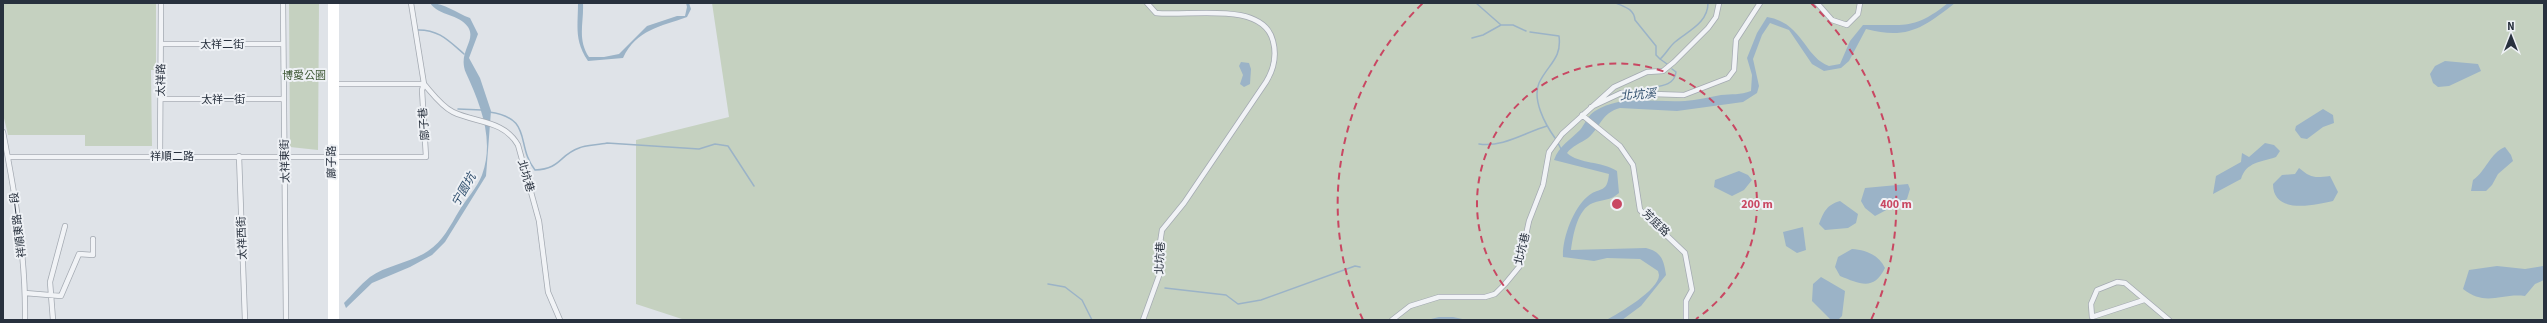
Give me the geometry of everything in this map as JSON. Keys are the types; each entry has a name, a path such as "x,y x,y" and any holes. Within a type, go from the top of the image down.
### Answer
{"main road":[{"name":"廍子路","path":"331,3 333,84 331,320"},
{"name":"廍子路","path":"333,84 336,3"},
{"name":"廍子路","path":"333,158 336,320"}],"street":[{"name":"太祥路","path":"160,156 161,3"},
{"name":"太祥東街","path":"283,3 286,320"},
{"name":"廍子巷","path":"333,158 426,157 422,90 424,84 411,3"},
{"name":"北坑巷","path":"1143,320 1160,273 1160,243 1162,230 1199,181 1270,75 1275,50 1271,32 1261,22 1236,14 1171,15 1156,13 1147,3"},
{"name":"北坑巷","path":"1392,320 1410,306 1439,297 1485,297 1495,294 1514,276 1519,267 1529,221 1543,185 1549,152 1562,134 1591,106 1614,87 1631,77 1646,72 1663,71 1708,28 1716,17 1719,3"},
{"name":"北坑巷","path":"1591,106 1622,93 1684,95 1728,78 1734,70 1736,40 1760,3"},
{"path":"1817,3 1832,20 1847,25 1858,14 1860,3"},
{"name":"太祥二街","path":"161,44 283,44"},
{"path":"333,84 424,84"},
{"name":"北坑巷","path":"424,84 452,112 499,126 513,136 518,145 539,221 548,292 560,320"},
{"name":"太祥一街","path":"161,99 284,99"},
{"name":"芳庭路","path":"1582,115 1620,146 1633,165 1640,210 1686,253 1692,290 1686,302 1686,320"},
{"name":"祥順東路一段","path":"3,132 19,223 25,294 25,320"},
{"name":"祥順二路","path":"8,157 239,156 333,158"},
{"name":"太祥西街","path":"239,156 245,320"},
{"path":"53,320 53,295 50,282 65,226"},
{"path":"25,294 61,296 79,254 93,254 93,239"},
{"path":"2144,300 2092,317 2093,297 2103,287 2117,282 2125,283 2169,320"}],"green space":[{"path":"3,3 156,3 156,70 151,70 152,146 85,146 85,135 8,135 3,114"},
{"name":"博愛公園","path":"289,3 319,3 318,150 290,147"},
{"path":"712,3 2544,3 2544,320 685,320 636,304 636,140 729,117"}],"water":[{"path":"430,3 446,6 470,18 478,34 469,58 480,78 491,111 486,176 445,242 432,255 410,267 372,283 346,308 344,303 370,277 421,255 438,243 477,184 482,175 486,162 487,148 484,122 481,109 464,66 465,53 469,42 470,32 468,27 460,20 438,10"},
{"path":"578,3 583,3 582,37 585,50 589,57 604,57 619,54 647,26 677,16 685,16 687,7 686,3 689,3 691,9 687,17 650,30 642,35 629,48 623,58 588,61 579,40 577,26"},
{"path":"1948,3 1955,3 1924,25 1914,30 1893,33 1866,29 1849,61 1841,68 1824,71 1812,64 1789,30 1770,23 1762,35 1753,59 1759,86 1757,93 1743,102 1677,111 1620,108 1609,113 1588,138 1574,146 1567,153 1572,157 1617,171 1619,193 1609,199 1593,203 1583,211 1577,224 1571,250 1646,248 1656,252 1659,255 1663,261 1666,275 1641,306 1622,320 1606,320 1637,301 1652,288 1659,275 1658,271 1640,259 1607,258 1594,261 1563,257 1566,233 1577,209 1587,197 1604,188 1608,181 1609,174 1554,160 1562,147 1580,130 1588,117 1595,111 1606,106 1628,101 1685,101 1721,95 1740,94 1751,91 1752,75 1747,58 1757,33 1767,17 1779,20 1788,26 1821,62 1829,66 1840,64 1850,41 1863,25 1899,25 1917,22 1936,12"},
{"path":"2445,61 2478,64 2481,71 2449,86 2438,87 2433,83 2430,74 2435,66"},
{"path":"1241,62 1249,63 1251,69 1250,84 1244,87 1240,84 1243,75 1239,66"},
{"path":"2323,109 2333,115 2334,123 2323,127 2307,139 2301,138 2295,130 2296,126"},
{"path":"2265,143 2274,145 2280,151 2276,157 2250,166 2243,173 2241,179 2213,194 2216,176 2241,162 2242,153 2249,157"},
{"path":"2505,147 2511,155 2513,161 2498,174 2492,185 2486,191 2471,191 2473,180 2496,153"},
{"path":"2299,168 2307,174 2313,176 2330,176 2338,192 2333,201 2306,206 2296,206 2287,204 2280,200 2275,194 2273,184 2282,175 2295,174"},
{"path":"1739,171 1748,175 1752,180 1744,190 1732,196 1714,187 1715,180"},
{"path":"1908,184 1910,189 1907,199 1875,216 1865,208 1861,201 1865,188"},
{"path":"1840,201 1858,214 1856,223 1848,228 1825,230 1819,224 1826,209 1832,204"},
{"path":"1803,227 1806,250 1797,253 1786,246 1783,232"},
{"path":"1852,249 1872,254 1882,263 1885,268 1876,280 1866,284 1840,276 1835,267 1838,257"},
{"path":"2497,266 2525,269 2543,266 2544,280 2535,284 2525,296 2486,298 2471,294 2463,289 2469,270"},
{"path":"1821,277 1845,291 1842,316 1838,320 1831,320 1812,301 1813,284"},
{"path":"1439,317 1453,317 1467,320 1427,320"}],"waterway":[{"path":"1476,3 1501,25 1513,25 1526,31"},
{"path":"1616,3 1633,13 1635,20 1656,46 1656,55 1660,59"},
{"path":"1667,64 1660,59 1675,42 1701,21 1705,16 1708,3"},
{"path":"1472,38 1483,35 1501,25"},
{"path":"416,30 437,33 448,40 464,54"},
{"path":"1530,32 1559,36 1558,50 1554,61 1543,76 1537,90 1538,104 1547,126 1555,138"},
{"name":"北坑溪","path":"1638,91 1661,86 1671,82 1676,72 1672,69"},
{"name":"北坑溪","path":"1628,101 1633,94"},
{"path":"458,109 482,110"},
{"path":"489,112 503,115 512,120 518,126 529,161 535,170 550,167 567,154 582,147 607,143 699,149 715,144 728,146 754,186"},
{"path":"1479,144 1488,145 1505,142 1547,126"},
{"path":"1558,143 1561,149"},
{"path":"1165,288 1226,295 1238,304 1261,300 1355,266 1360,267"},
{"path":"1048,284 1065,287 1082,300 1092,320"}],"water label":[{"name":"宁園坑","path":"464,190"}]}
